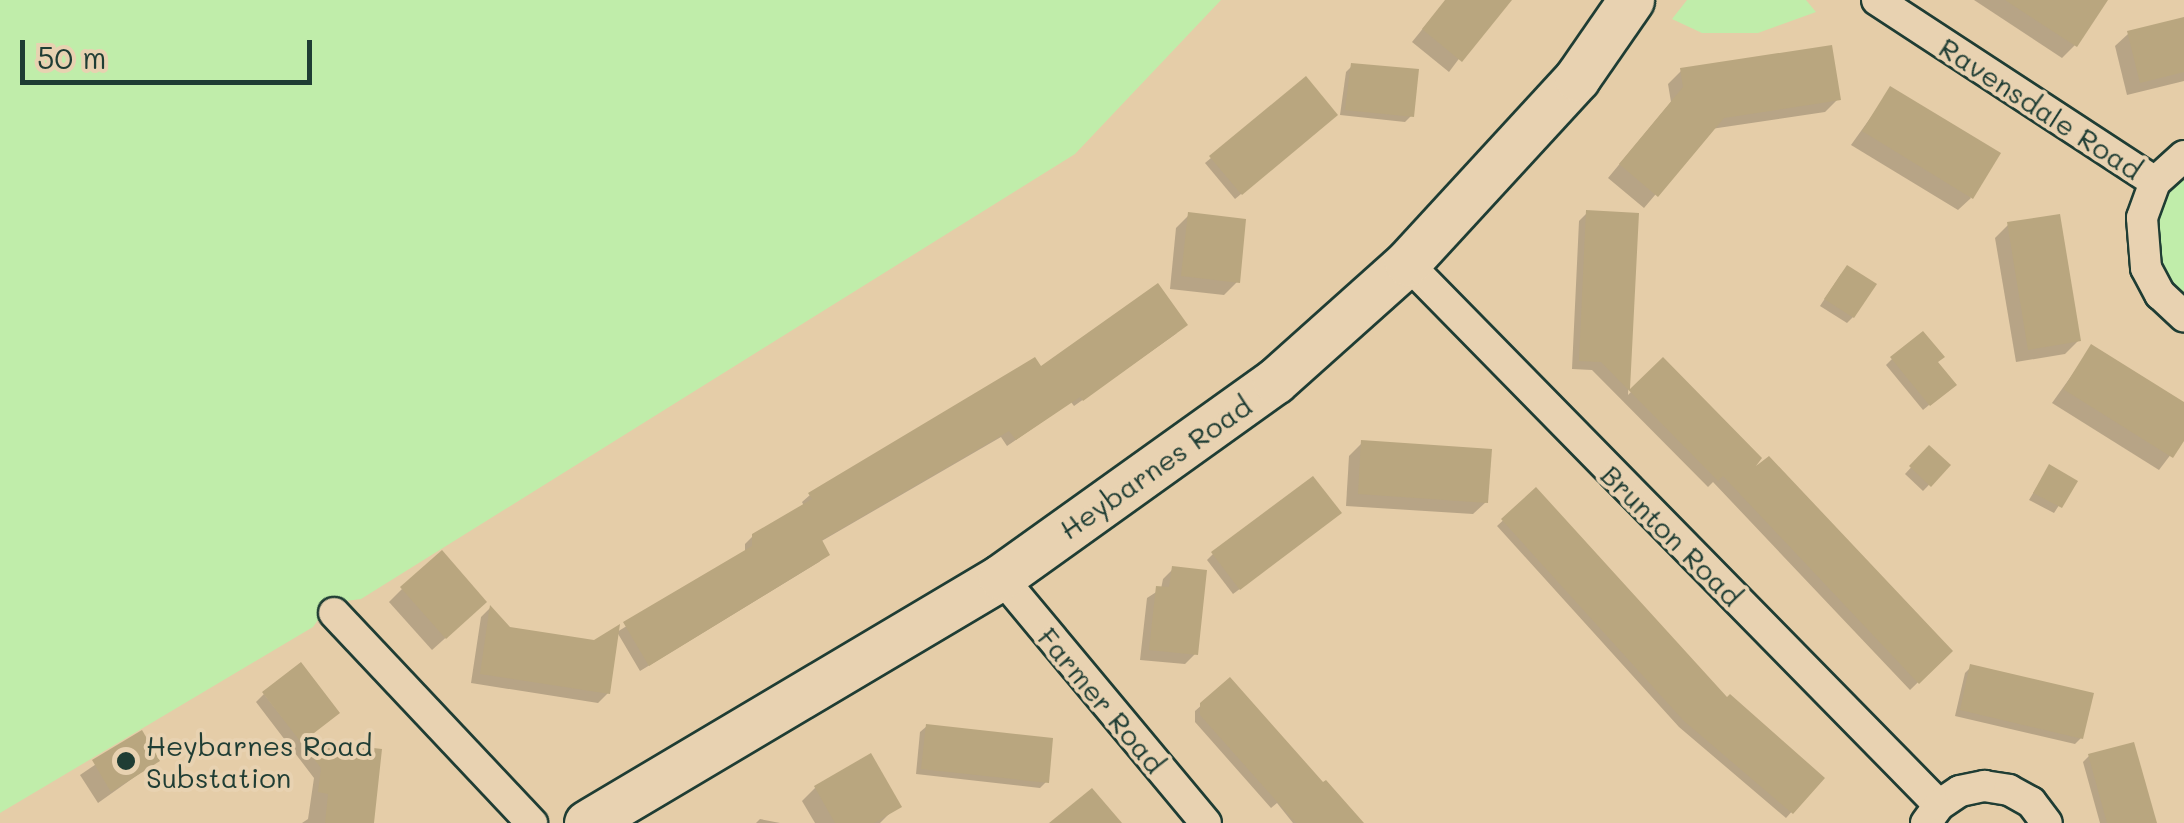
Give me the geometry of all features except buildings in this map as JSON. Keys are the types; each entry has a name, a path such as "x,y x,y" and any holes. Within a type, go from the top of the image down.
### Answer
{"street":[{"name":"Heybarnes Road","path":"587,823 1001,576 1275,381 1407,263 1577,78 1631,0"},
{"name":"Ravensdale Road","path":"1877,0 2155,182"},
{"name":"Ravensdale Road","path":"2184,156 2155,182 2142,218 2146,268 2160,294 2184,316"},
{"name":"Brunton Road","path":"1407,263 1932,814 1960,792 1984,786 2009,790 2031,802 2047,823"},
{"name":"Farmer Road","path":"1001,576 1206,823"},
{"path":"334,614 532,823"}],"green space":[{"path":"0,0 1221,0 1075,154 361,599 330,603 313,627 0,813"},
{"path":"1687,0 1806,0 1816,12 1758,33 1702,33 1672,19"},
{"path":"2184,176 2184,295 2170,281 2158,252 2157,220 2169,191"}],"place":[{"name":"Heybarnes Road Substation","path":"126,761"}]}
